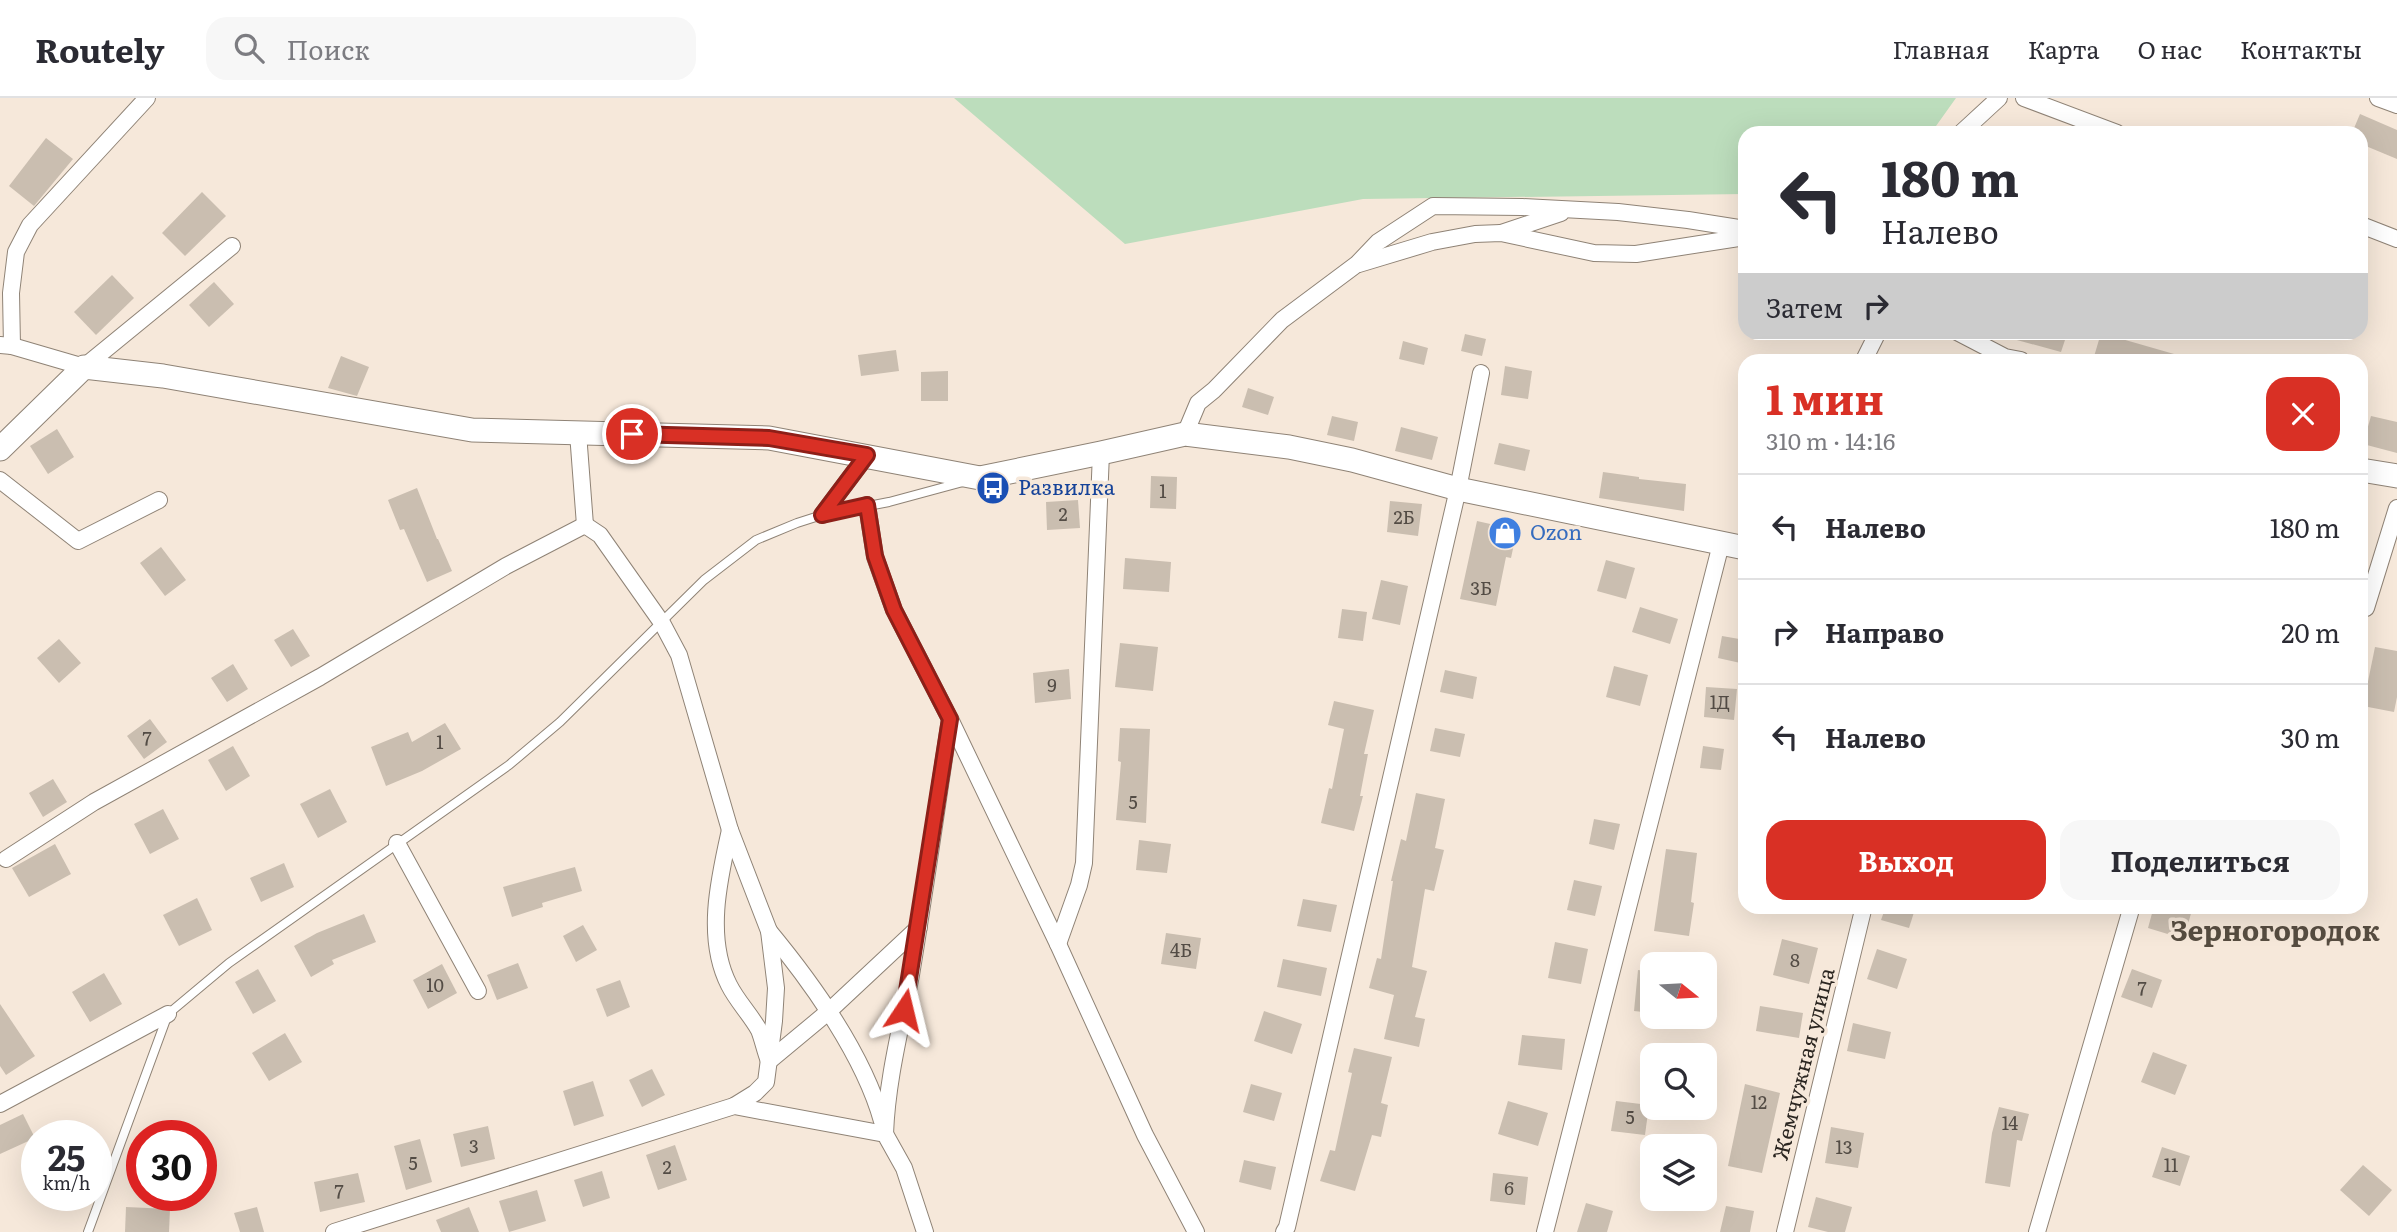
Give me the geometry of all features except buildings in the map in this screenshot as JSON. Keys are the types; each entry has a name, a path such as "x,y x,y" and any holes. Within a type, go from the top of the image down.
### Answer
{"street":[{"path":"147,98 30,225 16,252 6,346 84,366 163,376 472,429 769,438 980,478 1185,434 1289,447 1458,489 1738,547"},
{"path":"1969,126 1999,98"},
{"path":"2024,98 2098,126"},
{"path":"2378,98 2397,105"},
{"path":"1185,434 1198,403 1282,320 1357,264 1378,242 1433,206 1522,207 1630,213 1738,228"},
{"path":"1501,233 1570,210"},
{"path":"2368,228 2397,239"},
{"path":"1357,264 1432,242 1475,234 1501,233 1594,253 1625,254 1738,238"},
{"path":"0,449 84,366 232,246"},
{"path":"1973,340 2001,354"},
{"path":"1284,1232 1458,489 1481,373"},
{"path":"578,433 585,525"},
{"path":"1058,944 1084,863 1101,453"},
{"path":"822,515 867,455"},
{"path":"2368,471 2397,476"},
{"path":"0,480 78,541 159,500"},
{"path":"867,505 875,556 894,610 950,719 1058,944 1144,1135 1196,1232"},
{"path":"2368,602 2397,508"},
{"path":"334,1232 734,1106 766,1083 776,988 769,932 730,830 679,655 662,623 600,535 585,525"},
{"path":"6,859 94,802 320,677 506,566 585,525"},
{"path":"1545,1232 1721,544"},
{"path":"885,1134 888,1086 900,1038 919,927 950,719"},
{"path":"730,830 720,872 716,925 719,960 729,985 759,1031 769,1061"},
{"path":"397,843 478,991"},
{"name":"Жемчужная улица","path":"1785,1232 1862,914"},
{"path":"2038,1232 2130,914"},
{"path":"769,1061 828,1012 919,927"},
{"path":"769,932 828,1012 861,1069 877,1104 885,1134 904,1168 925,1232"},
{"path":"0,1104 168,1014"},
{"path":"734,1106 885,1134"},
{"path":"912,1232 916,1207"}],"lane":[{"path":"88,1232 168,1014 229,963 509,765 560,722 704,580 756,540 822,515 889,502 980,478"}],"green space":[{"path":"954,98 1956,98 1936,126 1738,126 1738,194 1363,199 1125,244"}],"place":[{"name":"Развилка","path":"993,488"},
{"name":"Ozon","path":"1505,533"}],"district":[{"name":"Зерногородок","path":"2275,931"}],"route":[{"path":"632,434 769,438 867,455 822,515 867,505 875,556 894,610 950,719 904,1010"}]}
